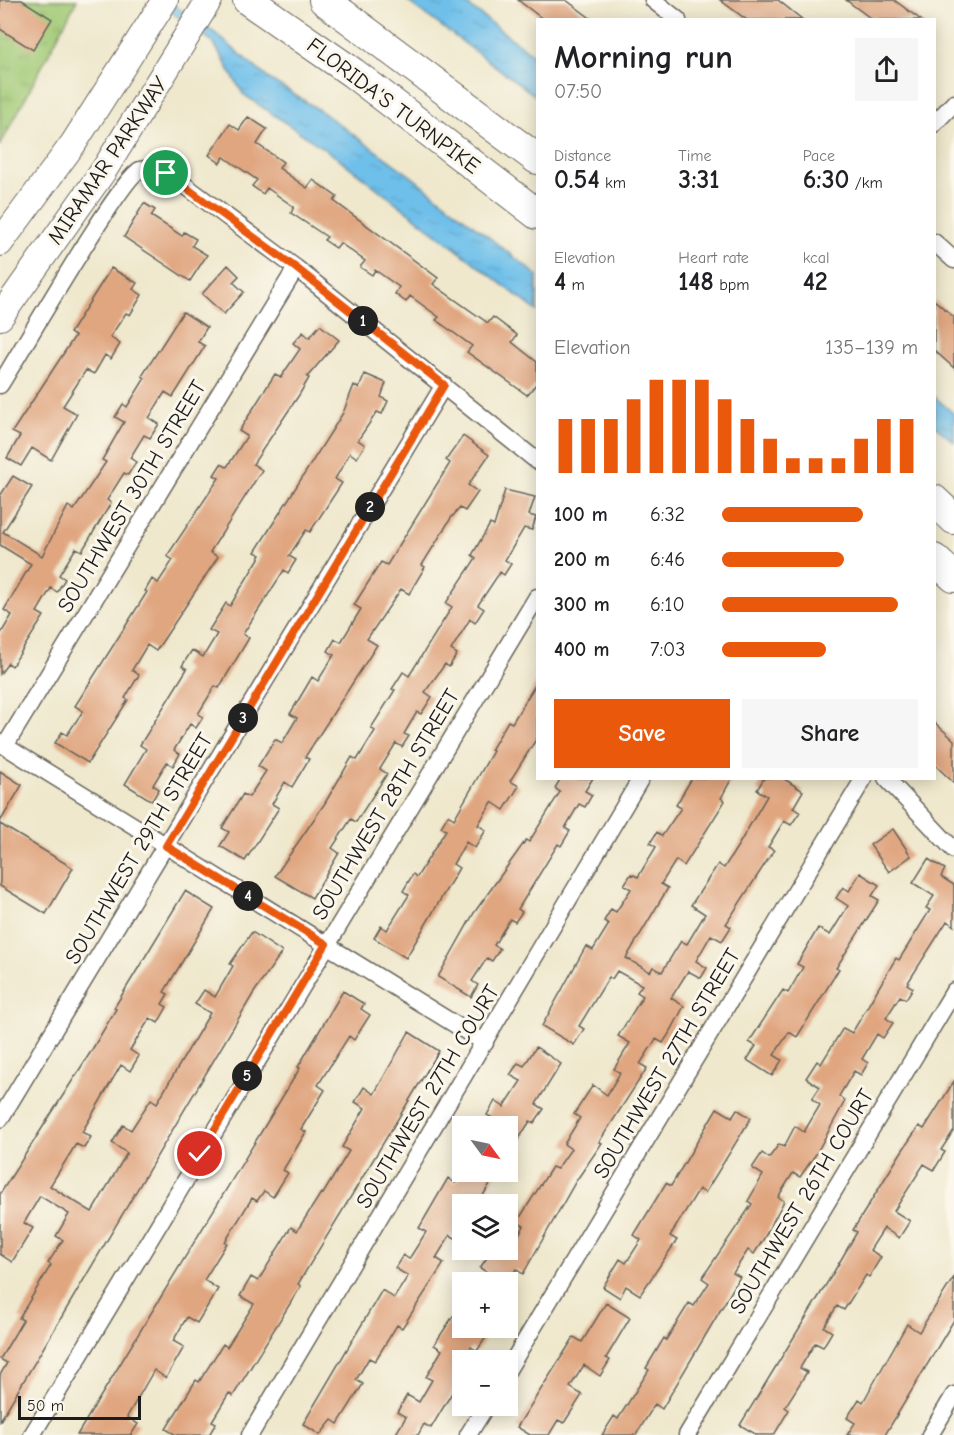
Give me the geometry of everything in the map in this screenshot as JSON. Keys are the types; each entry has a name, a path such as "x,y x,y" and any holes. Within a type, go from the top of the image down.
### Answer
{"highway":[{"name":"FLORIDA'S TURNPIKE","path":"248,0 371,87 536,213"},
{"name":"FLORIDA'S TURNPIKE","path":"324,0 536,158"},
{"path":"936,503 954,519"},
{"path":"936,561 954,578"}],"main road":[{"name":"MIRAMAR PARKWAY","path":"0,243 73,144 165,0"},
{"name":"MIRAMAR PARKWAY","path":"0,317 104,170 209,0"}],"street":[{"path":"653,0 676,18"},
{"path":"936,122 954,103"},
{"path":"0,385 103,216 131,176 140,170 156,170 175,178 296,268 536,460"},
{"path":"936,244 954,260"},
{"name":"SOUTHWEST 30TH STREET","path":"2,745 296,268"},
{"name":"SOUTHWEST 29TH STREET","path":"0,1119 444,385"},
{"name":"SOUTHWEST 28TH STREET","path":"32,1435 536,599"},
{"path":"2,745 485,1043"},
{"name":"SOUTHWEST 27TH COURT","path":"250,1435 640,780"},
{"name":"SOUTHWEST 27TH STREET","path":"518,1353 863,780"},
{"path":"888,780 954,850"},
{"name":"SOUTHWEST 26TH COURT","path":"687,1435 954,991"},
{"path":"930,1435 954,1395"},
{"path":"468,1435 480,1416"}],"green space":[{"path":"0,0 77,0 0,146"}],"water":[{"path":"154,0 166,0 215,33 269,79 318,109 411,176 536,274 536,310 339,159 243,94 213,42"},
{"path":"406,0 461,0 536,57 536,96"},
{"path":"936,398 954,414 954,442 936,427"}],"building":[{"path":"0,0 22,0 52,19 33,50 0,29"},
{"path":"518,0 566,0 590,18 541,18"},
{"path":"720,0 778,0 800,18 744,18"},
{"path":"846,0 894,0 918,18 870,18"},
{"path":"248,117 267,129 257,144 283,162 279,168 307,188 313,180 337,197 334,201 438,278 433,284 488,323 493,317 517,335 512,342 536,361 536,384 527,395 467,352 472,346 436,320 439,317 410,296 406,302 395,294 399,287 375,270 372,275 360,267 365,261 340,243 336,248 324,240 327,237 291,213 294,207 267,188 263,194 252,186 257,180 224,157 220,163 209,155 230,124 239,130"},
{"path":"144,203 155,210 151,216 182,236 184,232 196,239 192,246 207,255 190,281 124,237"},
{"path":"228,265 239,276 233,282 244,292 224,314 202,294"},
{"path":"111,268 137,283 133,289 142,295 130,315 126,313 110,337 120,344 111,359 105,355 94,374 86,370 63,406 77,414 51,460 32,448 21,466 7,458 20,436 12,432 75,336 70,333"},
{"path":"936,302 954,317 954,368 936,352"},
{"path":"183,312 207,327 198,342 205,346 173,397 165,392 149,418 159,424 150,438 144,435 130,458 136,462 128,475 124,473 107,500 111,503 82,551 76,548 59,575 65,579 57,592 51,588 37,612 44,616 12,666 8,663 0,674 0,635 12,615 4,610 31,564 0,545 0,496 13,476 32,487 3,532 42,556 68,506 74,510 106,462 102,460 124,422 115,417 123,404 127,407 145,378 142,376"},
{"path":"320,325 339,340 307,377 309,378 299,395 253,464 262,470 210,552 218,557 156,651 147,645 132,670 139,675 125,698 128,700 88,763 55,743 62,732 67,735 83,711 75,706 147,592 145,591 152,579 158,583 173,560 167,556 219,478 214,475 221,464 227,467 247,436 239,431 275,374 281,377 300,349 293,343 303,332 309,338"},
{"path":"365,374 386,383 381,397 388,401 382,414 377,412 358,440 365,445 357,458 350,453 335,479 342,483 310,532 306,530 289,556 296,560 288,573 284,570 243,634 249,638 219,688 215,686 198,714 203,717 196,728 190,724 174,750 180,754 173,766 167,762 153,785 159,789 152,801 125,784 146,749 140,745 187,669 182,666 192,650 203,657 217,634 209,630 226,603 230,606 261,555 255,552 343,413 354,385 359,388"},
{"path":"463,436 489,455 468,485 478,492 465,511 460,508 451,518 422,565 425,567 409,594 401,589 367,639 377,645 305,757 309,759 292,787 285,782 272,804 279,808 245,861 220,846 229,832 222,828 243,794 249,797 266,771 258,766 275,739 282,743 297,718 290,714 312,677 318,681 334,655 328,651 335,639 341,642 361,609 354,605 381,562 387,565 450,463 446,460"},
{"path":"505,490 535,497 529,515 536,517 532,530 524,528 505,560 511,564 504,575 500,572 478,605 484,609 475,623 470,619 451,650 457,654 449,667 445,664 425,692 432,697 421,714 417,712 404,734 409,736 402,747 396,743 380,769 387,774 356,822 351,819 332,848 339,853 312,898 275,876 325,803 352,757 357,760 375,731 371,728 395,690 392,689 403,672 409,676 452,607 446,603 476,558 472,555 490,524 494,526"},
{"path":"536,684 536,740 510,781 519,786 504,810 492,802 478,825 486,830 475,848 466,842 453,864 459,868 406,958 374,938 381,926 387,930 409,895 403,891 413,874 417,877 446,830 441,827 448,815 454,819 508,721 512,723"},
{"path":"936,724 954,740 954,783 936,766"},
{"path":"0,771 22,785 0,822"},
{"path":"560,780 592,780 585,791 592,795 585,807 579,804 565,828 570,831 561,846 558,844 518,909 522,912 515,922 510,919 494,945 500,949 492,961 487,958 472,981 478,985 471,997 438,977 474,913 526,840 529,842 560,792 555,788"},
{"path":"691,780 731,780 721,798 725,801 684,866 676,860 661,884 668,888 626,958 650,972 653,967 662,972 681,941 687,944 705,914 691,905 718,864 724,868 767,796 757,790 763,780 786,780 803,791 793,808 800,812 791,825 784,821 768,847 774,850 726,924 731,927 722,941 711,935 696,961 707,968 701,978 688,971 671,998 684,1006 672,1029 663,1043 656,1039 640,1064 647,1068 599,1142 602,1143 576,1181 523,1274 516,1269 514,1272 487,1272 480,1268 485,1260 518,1260 518,1236 524,1226 518,1220 552,1167 557,1169 571,1149 564,1144 580,1118 574,1114 593,1085 607,1095 620,1073 614,1069 630,1043 618,1036 643,996 637,992 642,985 617,971 612,979 609,977 579,1026 584,1029 574,1045 542,1026 586,946 593,950 609,924 604,921 611,909 616,912 631,889 624,885 631,874 638,877 656,847 650,843 657,832 662,836 681,808 676,805"},
{"path":"0,824 73,868 46,914 0,886"},
{"path":"893,829 911,856 889,872 870,845"},
{"path":"928,859 945,869 941,877 954,885 954,926 947,921 907,984 913,988 906,999 900,996 886,1018 893,1023 883,1038 877,1034 862,1059 868,1063 861,1075 854,1071 839,1096 845,1101 816,1154 800,1177 793,1173 778,1197 784,1201 763,1240 754,1254 748,1250 733,1273 740,1277 662,1409 655,1404 636,1435 602,1435 614,1416 618,1419 649,1370 646,1368 664,1338 666,1340 689,1303 694,1306 709,1283 702,1278 752,1204 748,1201 763,1175 752,1168 762,1153 769,1158 779,1144 784,1147 795,1126 804,1132 820,1105 812,1099 820,1087 806,1078 817,1061 821,1064 843,1028 852,1033 896,958 899,960 930,910 926,908 934,896 913,883"},
{"path":"860,873 879,885 872,896 879,900 836,968 839,969 797,1037 789,1032 774,1055 782,1060 772,1076 747,1060 756,1046 749,1042 783,990 788,993 803,967 797,964 818,928 830,935 848,906 836,898 843,887 849,891"},
{"path":"185,891 214,909 164,992 168,994 162,1004 167,1007 158,1023 150,1018 130,1050 139,1056 130,1071 121,1065 82,1132 91,1137 84,1148 76,1144 50,1186 69,1198 92,1212 127,1153 112,1143 123,1125 131,1130 151,1099 157,1103 210,1013 195,1004 204,990 215,997 233,966 230,964 252,932 282,952 253,994 0,1421 0,1375 7,1363 0,1359 23,1320 19,1318 51,1265 48,1263 63,1240 56,1236 69,1214 40,1196 24,1223 33,1228 12,1262 0,1254 0,1194 90,1053 116,1009 114,1008"},
{"path":"343,991 364,1004 361,1009 370,1015 354,1040 349,1036 318,1085 325,1090 301,1129 306,1132 283,1170 288,1173 273,1197 264,1191 257,1201 252,1198 225,1242 227,1243 204,1280 218,1289 197,1323 187,1317 173,1341 184,1347 166,1378 154,1370 127,1417 138,1424 131,1435 77,1435 300,1068 298,1067"},
{"path":"409,1032 439,1051 298,1284 301,1286 233,1396 229,1393 212,1421 216,1423 209,1435 176,1435 166,1429 196,1380 199,1382 223,1344 227,1347 254,1304 240,1296 251,1277 258,1281 291,1227 297,1231 321,1193 323,1194 349,1151 342,1147 365,1108 355,1102 364,1087 374,1094"},
{"path":"536,1047 561,1064 536,1104 544,1109 534,1123 530,1121 518,1140 518,1116 487,1115 495,1101 504,1107 521,1081 510,1075 518,1063 524,1066"},
{"path":"954,1081 954,1130 941,1150 945,1152 934,1170 924,1164 894,1211 910,1221 899,1238 884,1228 870,1250 881,1257 869,1277 866,1275 844,1310 837,1306 824,1327 832,1332 823,1347 815,1343 800,1368 807,1372 785,1407 789,1410 774,1435 757,1435 740,1425 835,1270 857,1232 853,1230 902,1151 919,1126 924,1129"},
{"path":"717,1108 732,1117 737,1109 751,1118 705,1193 699,1189 670,1236 677,1240 640,1295 626,1286 620,1298 603,1287 620,1259 626,1263 641,1240 634,1235 666,1183 671,1186"},
{"path":"448,1178 455,1183 491,1182 484,1194 452,1194 452,1236 450,1235 436,1258 444,1263 402,1328 397,1325 375,1361 369,1358 356,1380 363,1384 338,1424 332,1420 320,1435 303,1424 382,1290 394,1298 408,1276 395,1268 403,1255 409,1259 426,1232 419,1228"},
{"path":"954,1277 954,1320 885,1435 847,1435 855,1423 847,1418 859,1399 863,1402 907,1324 919,1332"},
{"path":"606,1303 630,1318 606,1358 610,1360 600,1376 584,1365 570,1387 582,1395 564,1423 558,1420 549,1435 530,1435 517,1427 574,1337 582,1342"},
{"path":"452,1318 452,1338 485,1338 478,1350 471,1347 469,1350 452,1350 452,1393 431,1428 424,1424 418,1435 395,1435 406,1417 397,1412 407,1395 419,1402 432,1380 426,1377 442,1350 434,1345"}],"route":[{"path":"166,173 296,268 444,385 166,846 326,944 200,1154"}]}
